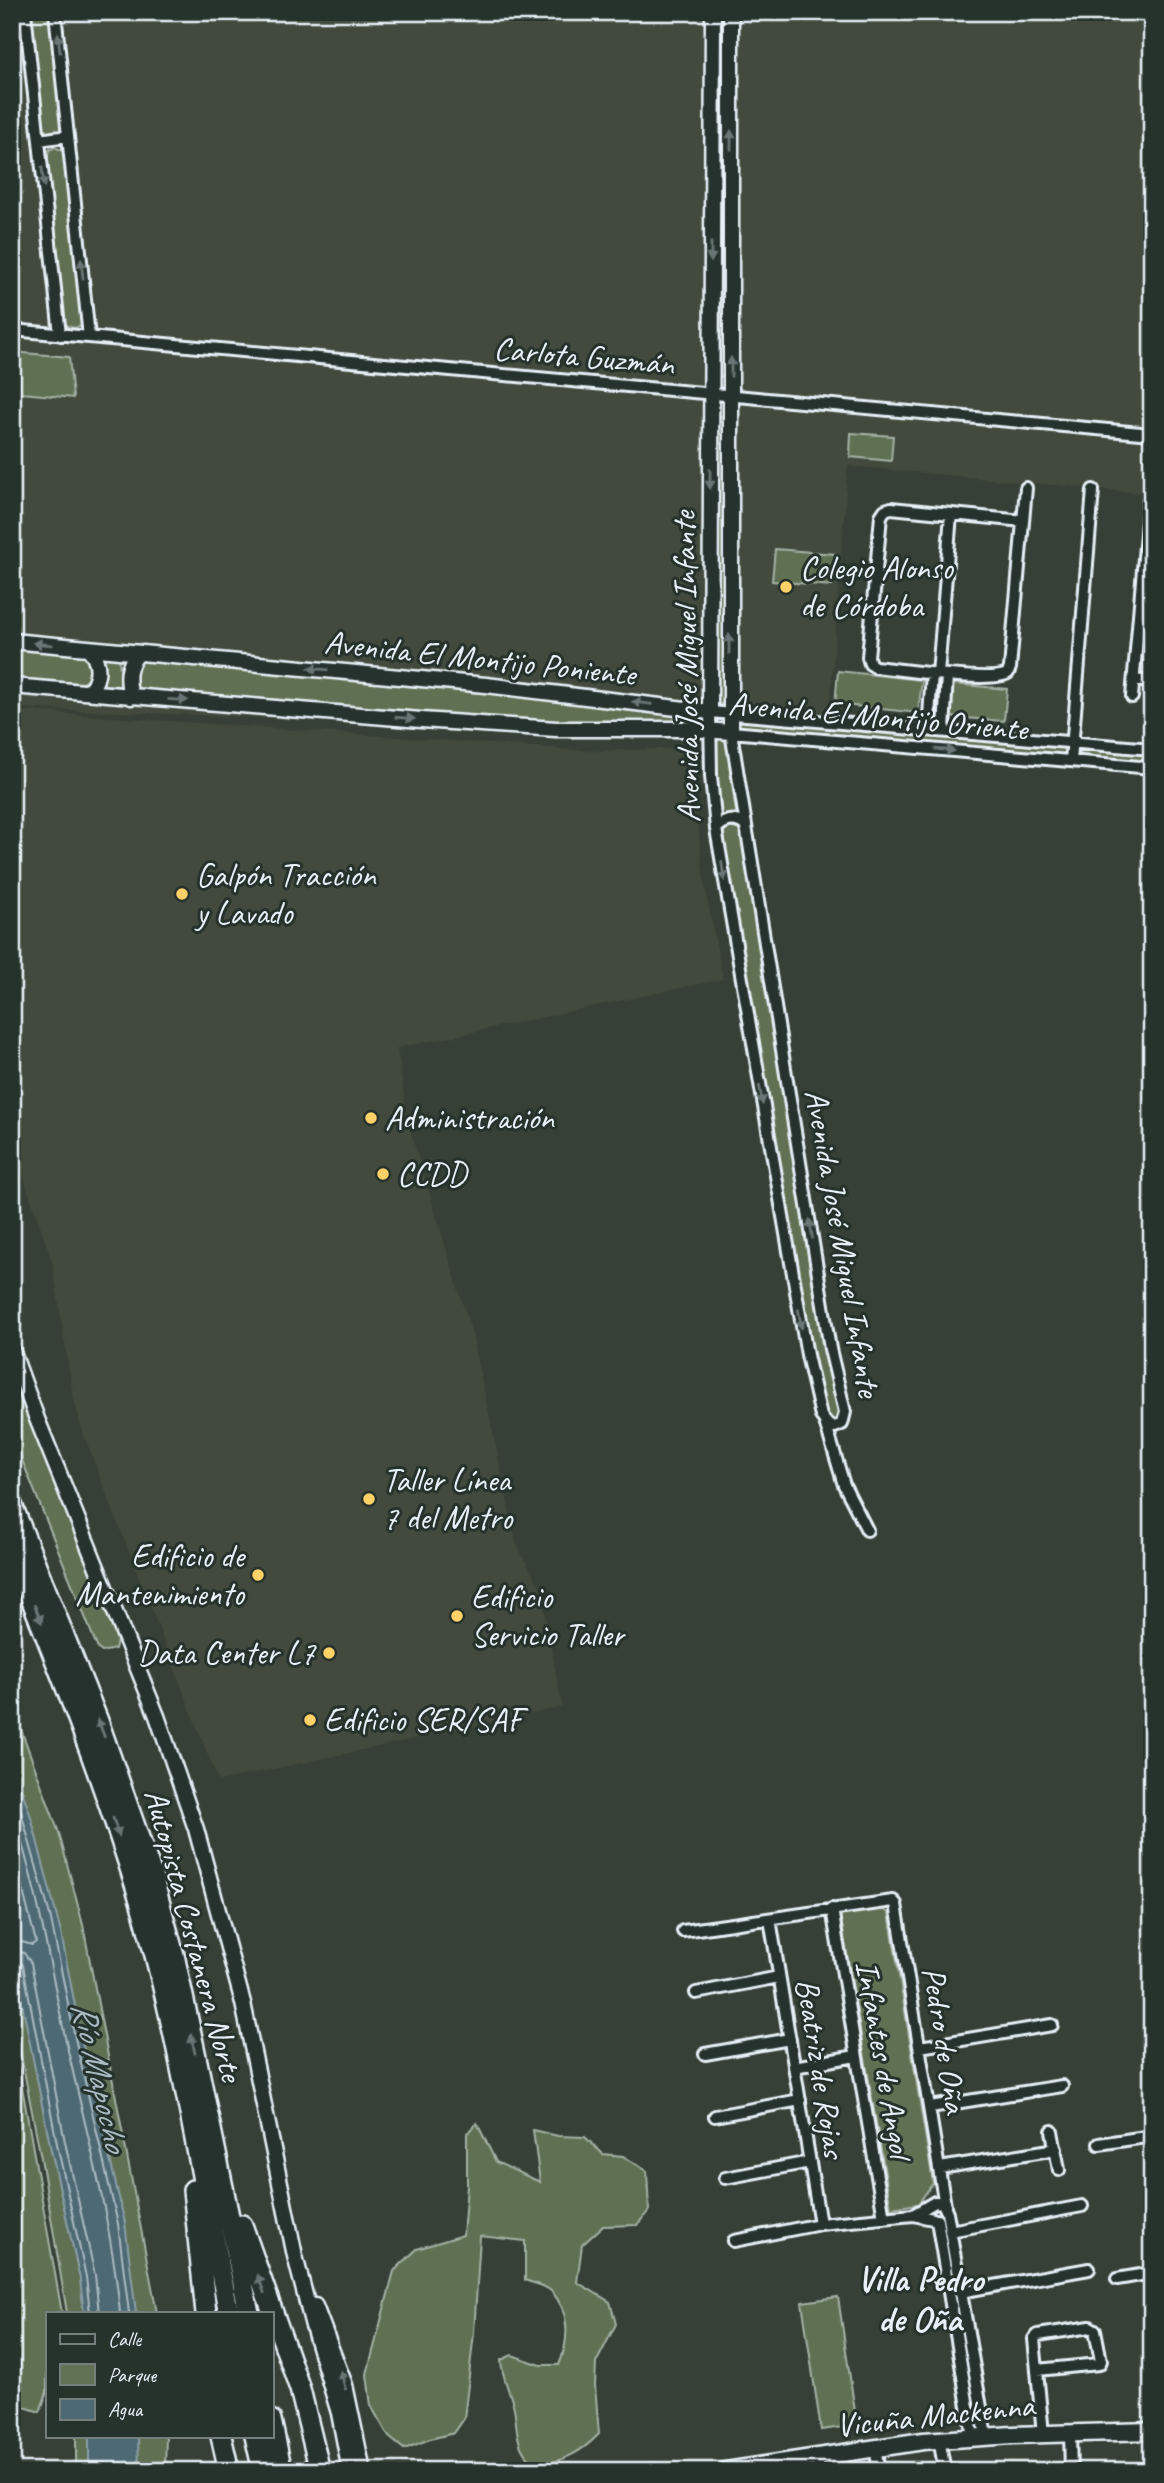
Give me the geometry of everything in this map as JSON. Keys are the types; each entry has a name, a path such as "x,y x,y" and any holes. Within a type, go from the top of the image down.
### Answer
{"highway":[{"name":"Autopista Costanera Norte","path":"12,1505 99,1721 141,1837 174,1955 249,2312"},
{"name":"Autopista Costanera Norte","path":"12,1551 105,1790 135,1885 156,1961 187,2102 229,2312"},
{"path":"187,2102 188,2137 206,2312"},
{"path":"207,2111 252,2257 272,2312"},
{"path":"273,2315 300,2389 320,2471"},
{"path":"273,2429 282,2471"},
{"path":"221,2438 229,2471"},
{"path":"255,2438 262,2471"}],"main road":[{"name":"Vicuña Mackenna","path":"726,2471 818,2464 875,2447 939,2439 1152,2431"}],"street":[{"path":"25,12 60,335"},
{"path":"55,12 89,337"},
{"name":"Avenida José Miguel Infante","path":"713,12 709,730 716,829 802,1328 812,1379 825,1422 833,1427 844,1422 845,1412 830,1349 729,712 731,12"},
{"path":"39,140 68,136"},
{"path":"711,212 720,218 731,213"},
{"name":"Carlota Guzmán","path":"12,330 1152,434"},
{"path":"1023,520 891,508 885,510 881,516 868,657 870,664 875,667 939,674 1001,678 1010,671 1026,488"},
{"path":"1071,761 1093,490"},
{"path":"1132,697 1149,499"},
{"path":"928,730 939,674 951,514"},
{"name":"Avenida El Montijo Poniente","path":"12,641 486,685 710,712 1152,749"},
{"path":"88,649 95,658 98,669 95,683 89,692"},
{"path":"131,697 128,670 139,653"},
{"path":"939,674 944,731"},
{"path":"1134,680 1152,682"},
{"name":"Avenida El Montijo Oriente","path":"12,686 556,729 709,730 1152,768"},
{"path":"716,829 731,820 746,826"},
{"path":"12,1350 157,1716 196,1829 243,2003 295,2256 339,2413 350,2471"},
{"path":"825,1422 844,1485 867,1530"},
{"name":"Pedro de Oña","path":"832,1909 893,1901 896,1904 943,2189 939,2207 950,2231 979,2436"},
{"path":"683,1931 832,1909"},
{"name":"Infantes de Angol","path":"832,1909 884,2218"},
{"name":"Beatriz de Rojas","path":"770,1919 820,2224"},
{"path":"696,1993 779,1978"},
{"path":"920,2047 1052,2025"},
{"path":"705,2054 790,2039"},
{"path":"794,2067 856,2056"},
{"path":"930,2107 1062,2086"},
{"path":"715,2116 800,2100"},
{"path":"1052,2131 1059,2170"},
{"path":"1099,2144 1152,2136"},
{"path":"940,2168 1056,2149"},
{"path":"725,2178 810,2162"},
{"path":"950,2231 1082,2206"},
{"path":"734,2241 820,2224 913,2215 939,2207 942,2219 913,2215"},
{"path":"935,2219 979,2436"},
{"path":"295,2256 339,2365 363,2471"},
{"path":"960,2291 1089,2269"},
{"path":"1117,2278 1152,2273"},
{"path":"1037,2370 1100,2364 1095,2330 1090,2327 1036,2336 1034,2341 1043,2434"},
{"path":"1070,2433 1071,2471"},
{"path":"939,2439 945,2471"},
{"path":"875,2447 879,2471"}],"shaded area":[{"path":"12,12 1152,12 1152,494 848,466 829,717 734,708 732,735 12,708"},
{"path":"12,710 591,751 690,748 704,883 723,979 397,1048 408,1123 472,1334 517,1546 540,1587 562,1707 218,1781 83,1433 73,1396 52,1261 12,1143"},
{"path":"1008,2459 1039,2460 1039,2471 1008,2471"}],"green space":[{"path":"30,12 50,12 63,127 60,133 50,135 43,130"},
{"path":"717,12 727,12 726,206 717,207"},
{"path":"55,147 65,152 83,322 74,328 67,326 64,320 47,157 49,150"},
{"path":"717,224 727,224 726,373 723,377 718,376"},
{"path":"12,352 69,357 73,398 12,392"},
{"path":"720,416 724,417 725,700 717,704 716,420"},
{"path":"851,433 893,436 891,461 850,457"},
{"path":"775,549 835,554 832,586 772,581"},
{"path":"12,645 86,652 90,676 84,683 12,679"},
{"path":"102,655 119,657 121,686 104,685"},
{"path":"148,660 702,715 704,722 701,726 574,724 139,691 134,683 137,662"},
{"path":"838,671 922,680 918,713 835,704"},
{"path":"953,684 1007,689 1004,721 951,717"},
{"path":"737,719 1061,746 1066,752 1061,756 739,728"},
{"path":"720,738 727,742 736,813 720,816 713,743"},
{"path":"1081,750 1152,754 1152,765 1083,759 1080,756"},
{"path":"732,824 740,828 830,1378 840,1414 838,1419 833,1421 827,1413 813,1360 723,835 725,827"},
{"path":"12,1375 117,1640 115,1649 102,1652 98,1649 12,1435"},
{"path":"12,1705 59,1833 83,1925 157,2312 67,2312 12,2009"},
{"path":"882,1909 889,1913 933,2183 918,2204 891,2208 840,1914"},
{"path":"12,2030 62,2312 46,2312 46,2395 40,2412 12,2403"},
{"path":"477,2123 496,2162 540,2182 533,2130 558,2136 585,2137 603,2154 623,2156 647,2171 649,2211 637,2225 603,2226 582,2245 577,2282 610,2302 616,2324 596,2363 599,2434 572,2455 539,2466 526,2455 519,2441 514,2408 501,2360 512,2355 541,2365 559,2365 565,2346 566,2327 562,2308 551,2291 525,2280 525,2241 480,2236 474,2333 464,2419 454,2433 404,2449 389,2437 371,2406 367,2374 394,2271 417,2249 463,2235 467,2134"},
{"path":"838,2297 857,2425 821,2430 802,2302"},
{"path":"76,2438 166,2438 165,2471 76,2471"}],"water":[{"path":"12,1761 31,1817 61,1933 81,2037 125,2223 136,2312 84,2312 80,2279 12,1952"},
{"path":"89,2438 138,2438 139,2471 89,2471"}],"place":[{"name":"Colegio Alonso de Córdoba","path":"786,587"},
{"name":"Galpón Tracción y Lavado","path":"182,894"},
{"name":"Administración","path":"371,1118"},
{"name":"CCDD","path":"383,1174"},
{"name":"Taller Línea 7 del Metro","path":"369,1499"},
{"name":"Edificio de Mantenimiento","path":"258,1575"},
{"name":"Edificio Servicio Taller","path":"457,1616"},
{"name":"Data Center L7","path":"329,1653"},
{"name":"Edificio SER/SAF","path":"310,1720"}],"district":[{"name":"Villa Pedro de Oña","path":"920,2299"}],"water label":[{"name":"Río Mapocho","path":"100,2076"}]}
